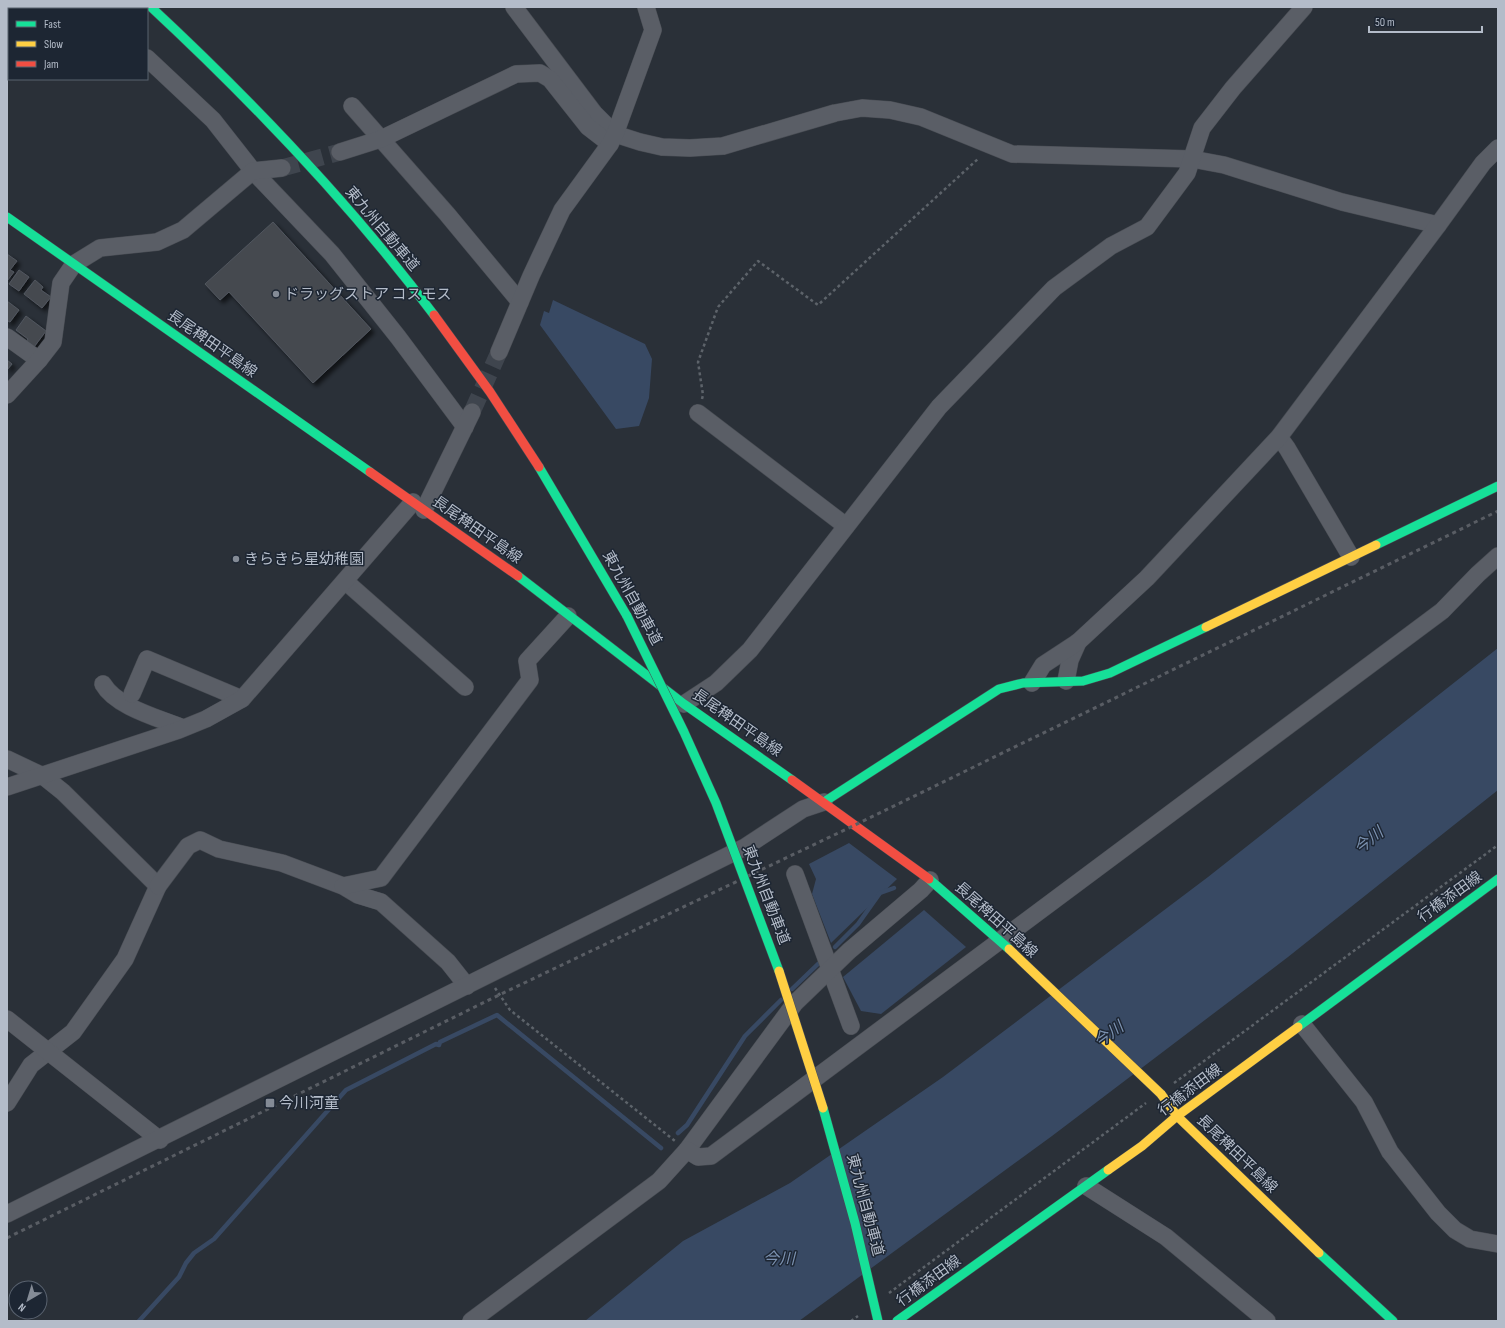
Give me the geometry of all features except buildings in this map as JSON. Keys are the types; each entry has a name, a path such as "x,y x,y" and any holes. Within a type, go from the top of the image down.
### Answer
{"main road":[{"name":"東九州自動車道","path":"151,7 207,58 282,135 373,237 468,361 557,493 627,616 675,712 716,804 774,955 840,1165 878,1321"},
{"name":"長尾稗田平島線","path":"7,217 518,576 684,704 824,802 930,880 1005,945 1161,1094 1176,1116 1356,1288 1393,1321"},
{"path":"824,802 999,689 1032,683 1083,681 1110,673 1498,486"},
{"name":"行橋添田線","path":"897,1321 1142,1146 1176,1116 1498,879"}],"street":[{"path":"514,7 612,139"},
{"path":"499,352 562,210 612,139 653,30 646,7"},
{"path":"684,704 716,683 750,650 938,407 1054,288 1110,246 1147,227 1187,173 1202,128 1233,88 1304,7"},
{"path":"7,787 191,725 242,699 345,581 418,506 469,419 398,337 332,254 253,170 213,120 148,59"},
{"path":"340,152 381,139 516,74 540,73 550,79 588,127 612,139 662,147 690,148 723,146 807,120 862,108 890,110 921,117 1012,154 1192,159 1224,165 1342,202 1438,226"},
{"path":"352,106 447,214 520,302"},
{"path":"1032,683 1043,665 1078,642 1152,573 1279,437 1438,226 1483,163 1498,148"},
{"path":"7,395 39,360 53,342 61,283 74,264 100,248 157,242 183,230 253,170 282,168"},
{"path":"7,337 39,360"},
{"path":"698,413 846,526"},
{"path":"1279,437 1287,448 1351,557"},
{"path":"687,1150 698,1158 711,1156 1005,945 1442,612 1478,574 1498,556"},
{"path":"345,581 466,687"},
{"path":"343,886 381,878 530,680 527,661 568,616"},
{"path":"1066,681 1070,660 1078,642"},
{"path":"191,725 127,691 147,659 242,699"},
{"path":"103,684 108,692 118,701 191,725"},
{"path":"7,759 43,776 63,792 158,886"},
{"path":"7,1214 160,1140 746,848 803,810 824,802"},
{"path":"7,1103 31,1065 73,1032 125,959 158,886 188,846 200,840 218,849 282,863 343,886 358,896 381,902 448,962 468,986"},
{"path":"795,874 829,970 851,1026"},
{"path":"471,1321 659,1181 687,1150 795,1003 849,951 921,890 930,880"},
{"path":"7,1020 49,1051 160,1140"},
{"path":"1302,1024 1364,1102 1390,1152 1438,1213 1455,1230 1470,1239 1498,1244"},
{"path":"1086,1186 1166,1237 1267,1321"}],"path":[{"path":"698,413 703,395 698,362 718,307 758,261 818,305 992,146"},
{"path":"488,976 510,1010 687,1150"}],"water":[{"path":"553,300 645,344 652,359 649,398 639,426 616,429 540,325 544,311 549,313"},
{"name":"今川","path":"1498,648 1498,790 1288,957 1052,1136 799,1321 585,1321 683,1241 790,1183 943,1077 1208,877"},
{"path":"849,843 897,879 831,943 812,894 816,879 809,864"},
{"path":"924,910 966,947 881,1014 861,1011 843,977"}],"waterway":[{"path":"835,947 858,924 880,893 894,888"},
{"path":"792,989 818,964"},
{"path":"678,1133 687,1125 745,1036 781,1000"},
{"path":"139,1321 179,1277 186,1263 194,1253 214,1239 346,1090 497,1015 661,1148"}],"tunnel":[{"path":"282,168 340,152"},
{"path":"472,412 499,352"}],"railway":[{"path":"7,1238 499,995 855,825 1498,511"}],"traffic: fast":[{"path":"151,7 226,79 334,193 369,233 434,315"},
{"path":"7,217 370,472"},
{"path":"539,467 627,616"},
{"path":"1376,545 1498,486"},
{"path":"518,576 684,704 792,780"},
{"path":"627,616 684,732 716,803 779,971"},
{"path":"824,802 999,689 1023,683 1083,681 1110,673 1206,627"},
{"path":"929,879 1009,949"},
{"path":"1298,1027 1498,879"},
{"path":"823,1108 855,1223 878,1321"},
{"path":"897,1321 1108,1170"},
{"path":"1319,1253 1393,1321"}],"traffic: slow":[{"path":"1206,627 1376,545"},
{"path":"1009,949 1161,1094"},
{"path":"779,971 823,1108"},
{"path":"1108,1170 1142,1146 1177,1116 1298,1027"},
{"path":"1161,1094 1177,1116 1319,1253"}],"traffic: jam":[{"path":"434,315 490,392 539,467"},
{"path":"370,472 518,576"},
{"path":"792,780 929,879"}],"place":[{"name":"ドラッグストア コスモス","path":"276,294"},
{"name":"きらきら星幼稚園","path":"236,559"},
{"name":"今川河童","path":"270,1103"}]}
